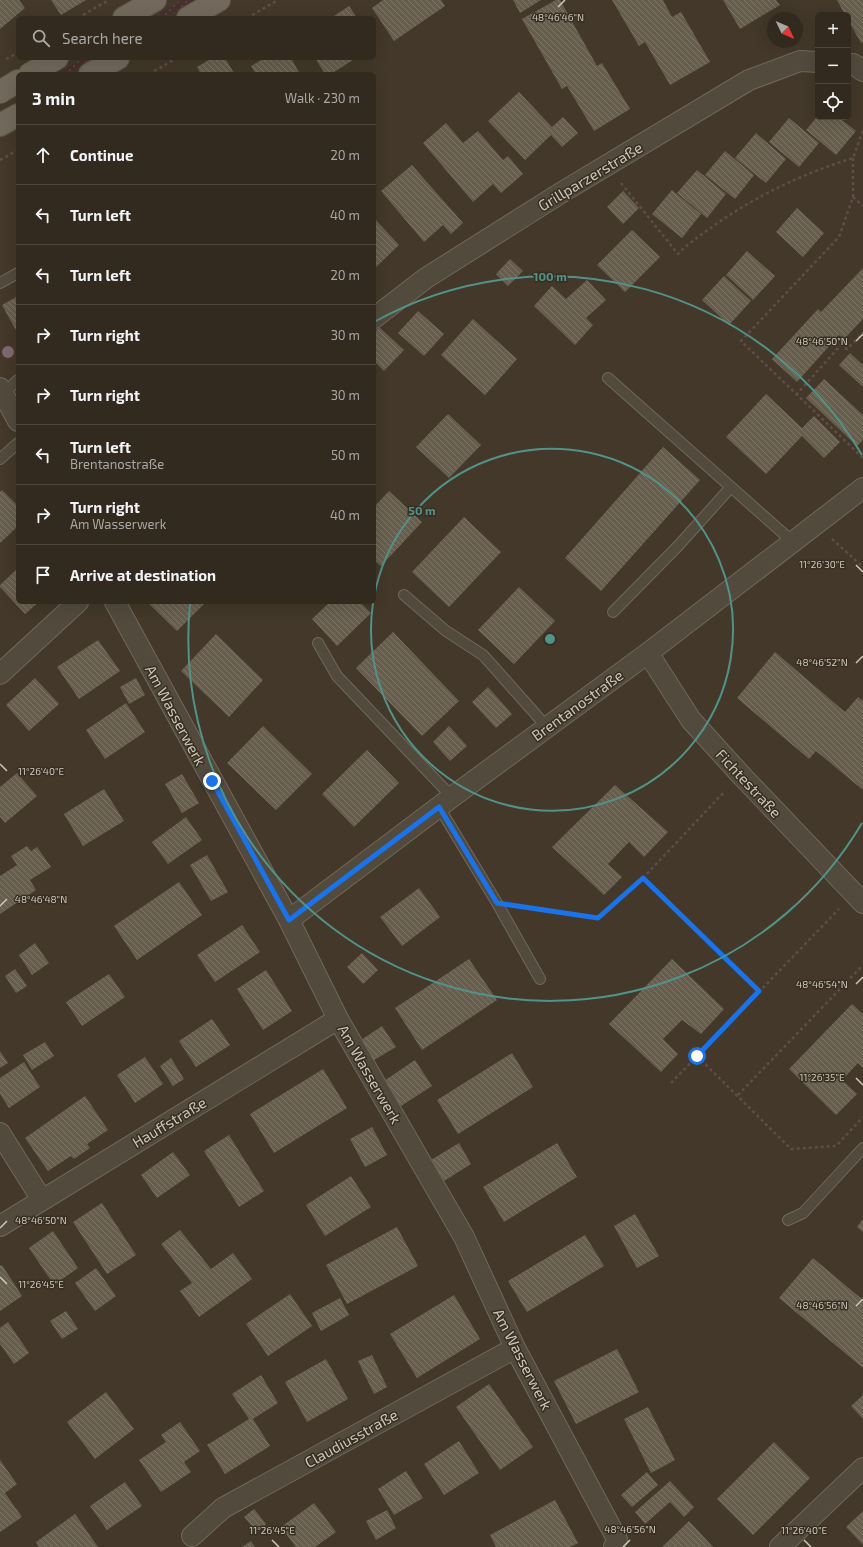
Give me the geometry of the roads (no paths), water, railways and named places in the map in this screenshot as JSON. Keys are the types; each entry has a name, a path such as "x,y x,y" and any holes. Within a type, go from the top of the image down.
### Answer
{"main road":[{"path":"127,16 155,0"},
{"path":"191,16 219,0"},
{"path":"33,72 54,60"},
{"path":"94,72 114,60"},
{"path":"0,92 16,82"},
{"path":"0,125 16,116"}],"street":[{"name":"Grillparzerstraße","path":"376,316 426,278 564,190 750,80 800,61 815,62"},
{"path":"851,64 863,71"},
{"path":"2,391 16,417"},
{"name":"Brentanostraße","path":"289,920 445,802 648,653 863,488"},
{"path":"0,674 76,604"},
{"name":"Am Wasserwerk","path":"116,604 289,920 338,1019 464,1237 515,1348 618,1539 614,1547"},
{"name":"Fichtestraße","path":"648,653 691,720 858,899"},
{"name":"Hauffstraße","path":"0,1226 338,1019"},
{"path":"0,1133 42,1200"},
{"name":"Claudiusstraße","path":"192,1536 222,1508 515,1348"},
{"path":"780,1547 863,1468"}],"lane":[{"path":"0,283 16,274"},
{"path":"608,378 793,542"},
{"path":"2,391 16,381"},
{"path":"0,459 16,445"},
{"path":"614,612 678,546 731,487"},
{"path":"404,595 446,631 483,655 547,727"},
{"path":"318,643 337,676 445,802 497,903 540,979"},
{"path":"788,1220 803,1214 863,1148"}]}
